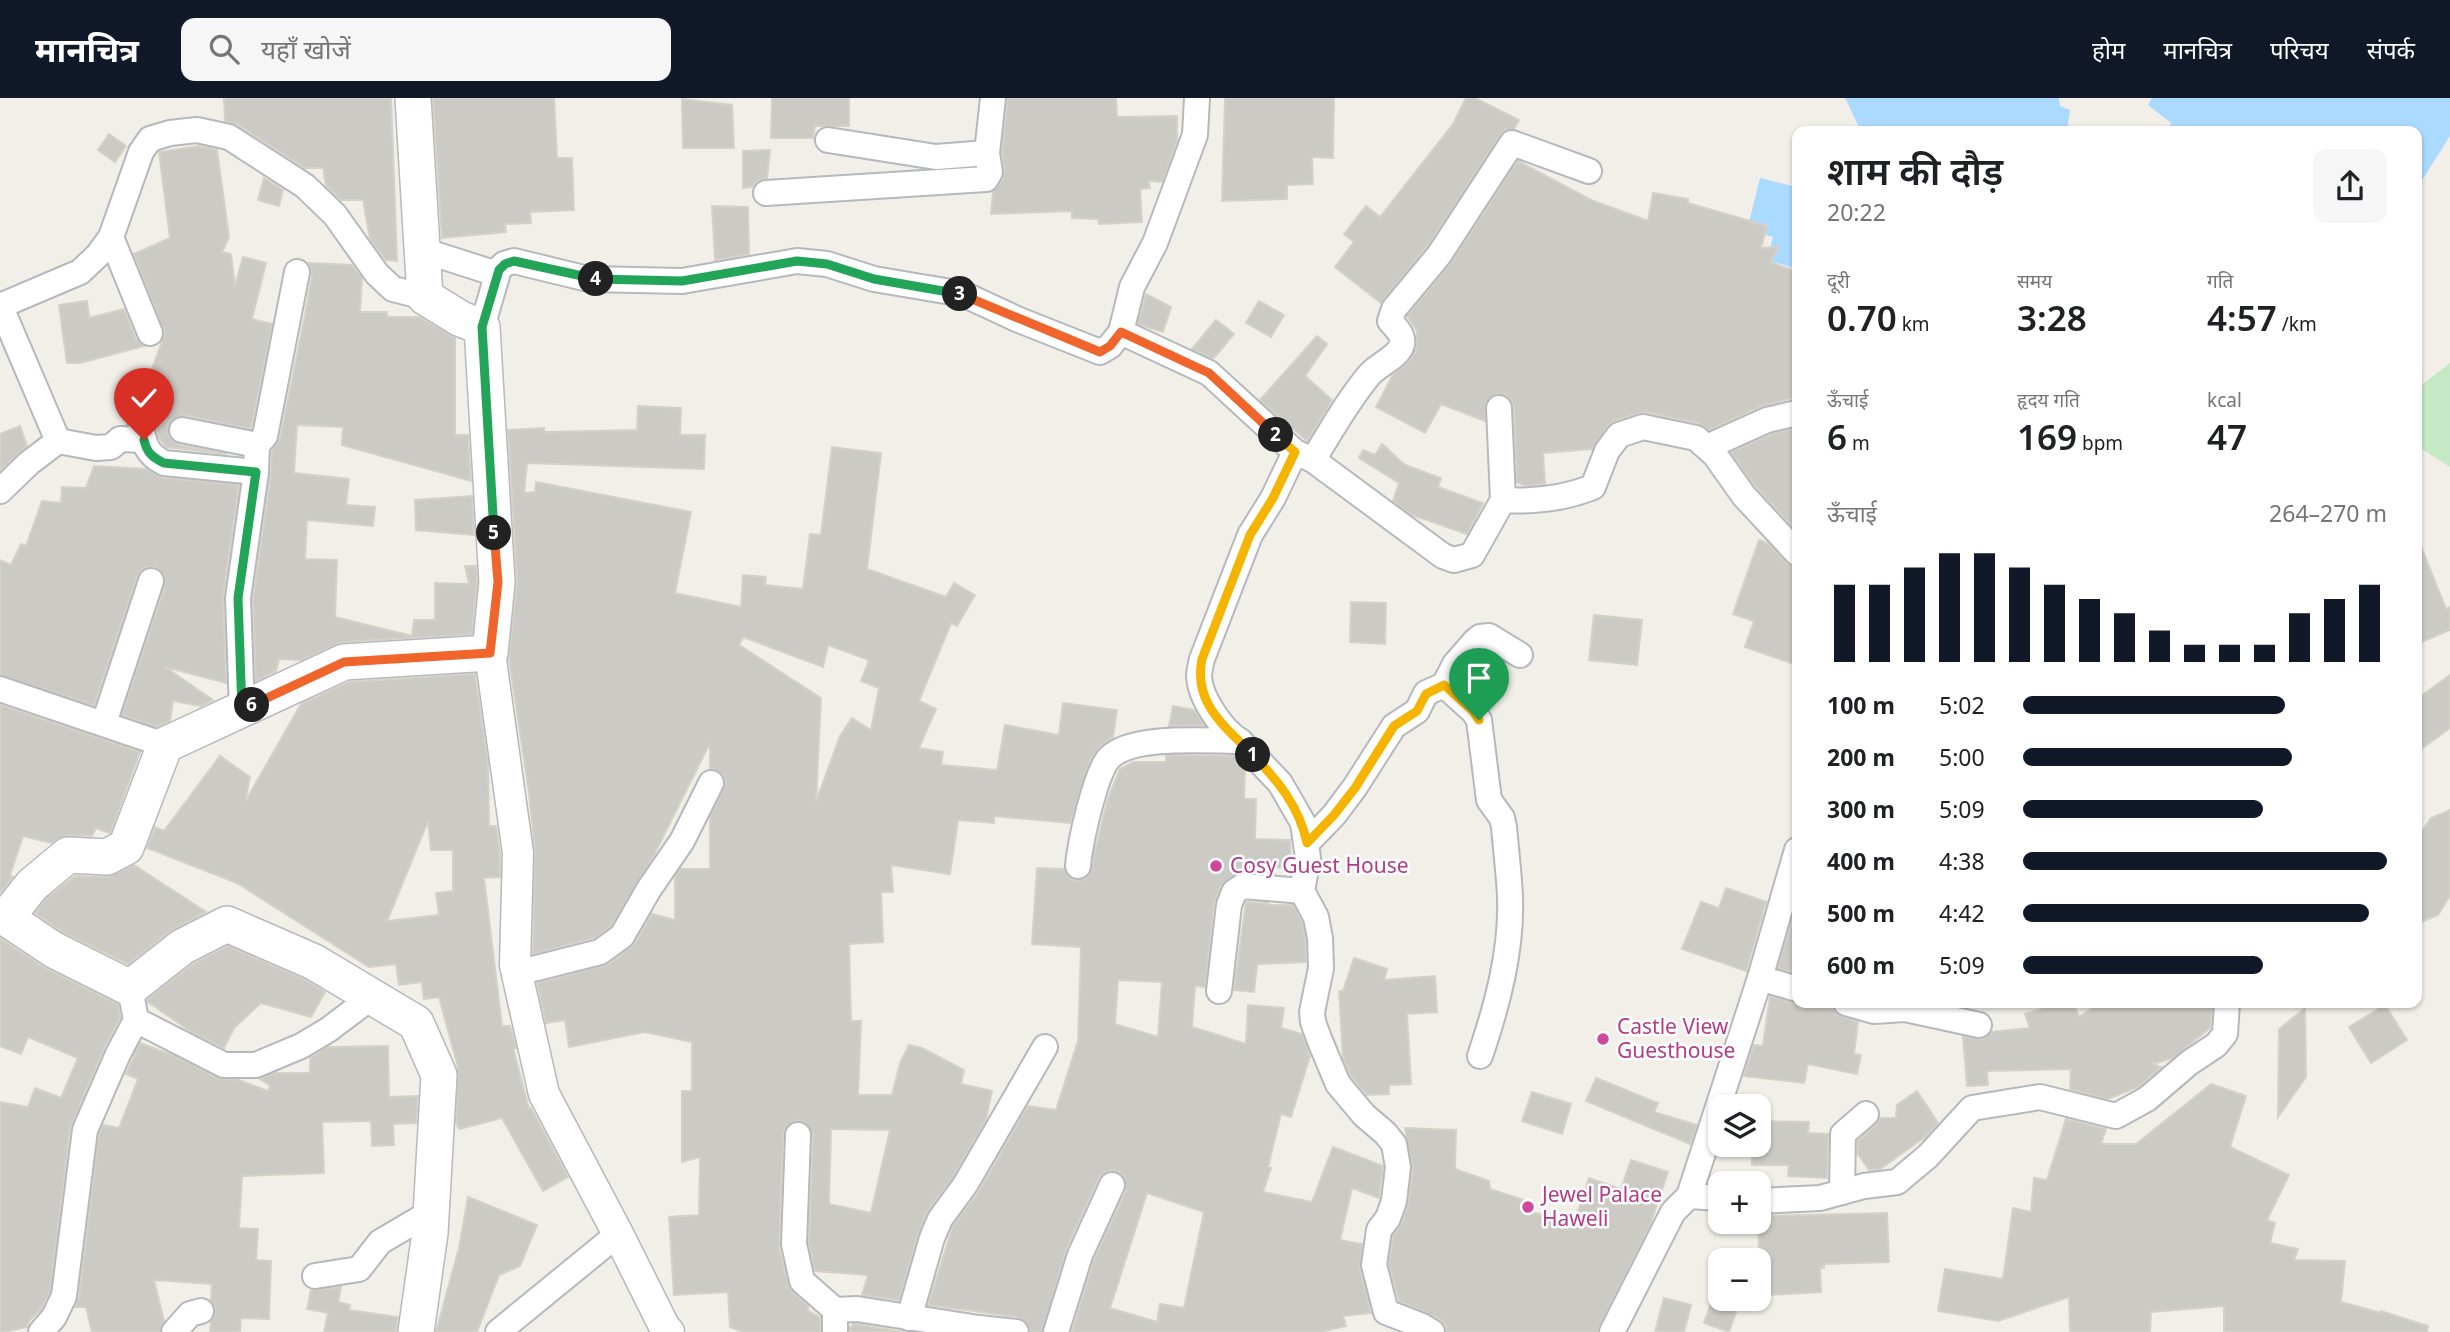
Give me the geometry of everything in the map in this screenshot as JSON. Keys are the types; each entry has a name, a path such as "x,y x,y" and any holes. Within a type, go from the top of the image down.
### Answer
{"main road":[{"path":"413,98 425,297 482,327 498,582 490,653 344,662 165,745 126,847 107,857 68,855 32,885 2,920 54,950 133,1004 182,947 227,924 314,962 416,1023 439,1075 431,1212 416,1332"}],"street":[{"path":"766,193 986,179 990,172 987,153 992,98"},
{"path":"482,327 498,274 505,264 514,261 588,279 682,281 797,261 827,264 874,279 963,294 1018,320 1100,352 1110,346 1121,332 1132,288 1154,243 1195,135 1197,98"},
{"path":"58,441 0,305 80,272 98,255 111,237 141,152 150,139 170,133 198,131 229,137 306,187 335,215 377,274 393,289 425,297"},
{"path":"828,140 936,157 987,153"},
{"path":"1432,1332 1422,1325 1386,1312 1381,1301 1374,1265 1375,1251 1379,1230 1388,1218 1394,1201 1398,1167 1394,1144 1364,1115 1338,1084 1313,1022 1312,1012 1321,968 1320,937 1315,918 1301,891 1308,858 1303,823 1280,783 1232,736 1204,700 1199,675 1202,659 1250,535 1304,456 1344,410 1372,372 1398,351 1402,336 1390,321 1394,309 1439,255 1512,143 1589,171"},
{"path":"111,237 150,333"},
{"path":"422,250 498,274"},
{"path":"242,710 238,598 256,472 257,445 265,436 297,272"},
{"path":"1121,332 1209,373 1304,456 1443,556 1454,560 1472,555 1503,500 1499,408"},
{"path":"1707,447 1767,420 1792,414"},
{"path":"1503,500 1532,502 1574,495 1593,487 1607,451 1619,435 1643,427 1696,438 1715,455 1744,496 1792,548"},
{"path":"0,491 29,463 58,441 96,448 111,447 141,428 146,450 164,463 256,472"},
{"path":"182,430 257,445"},
{"path":"104,723 151,581"},
{"path":"1307,843 1355,788 1394,726 1417,711 1426,694 1444,685 1455,664 1480,637 1494,638 1520,655"},
{"path":"490,653 519,853 515,965 544,1094 669,1332"},
{"path":"1444,685 1473,711 1479,720 1489,800 1502,818 1504,827 1510,899 1505,967 1480,1056"},
{"path":"0,689 165,745"},
{"path":"1078,866 1081,838 1102,772 1110,758 1138,745 1172,740 1240,741"},
{"path":"517,974 600,952 622,936 649,889 682,841 711,783"},
{"path":"1612,1332 1673,1212 1689,1196 1760,978 1792,867"},
{"path":"1219,991 1229,905 1234,892 1243,886 1301,891"},
{"path":"1760,978 1792,988"},
{"path":"46,1329 64,1296 85,1130 118,1054 133,1004 224,1065 256,1065 301,1046 328,1030 373,996"},
{"path":"1864,1008 1874,1011 1905,1009 1979,1025"},
{"path":"1771,1200 1820,1198 1864,1186 1897,1182 1928,1156 1972,1108 2040,1097 2116,1116 2147,1099 2189,1063 2216,1045 2225,1034 2227,1008"},
{"path":"909,1318 940,1219 965,1185 1045,1047"},
{"path":"1842,1192 1843,1134 1866,1114"},
{"path":"798,1135 794,1244 802,1281 835,1321 858,1309 979,1330 1017,1332"},
{"path":"1056,1332 1080,1255 1112,1185"},
{"path":"1689,1196 1708,1197"},
{"path":"315,1276 359,1269 380,1242 431,1212"},
{"path":"498,1332 618,1234"},
{"path":"174,1332 190,1314 201,1311"}],"green space":[{"path":"2450,363 2450,467 2422,449 2422,385"}],"water":[{"path":"1845,98 2059,98 2060,106 2070,110 2068,126 1859,126"},
{"path":"2152,98 2450,98 2450,136 2422,180 2422,126 2170,126 2171,123 2148,105"},
{"path":"1760,178 1792,186 1792,268 1767,260 1773,237 1747,230"}],"building":[{"path":"224,98 391,98 397,261 386,260 370,239 363,200 341,200 326,185 323,168 305,168 237,124 225,121"},
{"path":"433,98 554,98 557,158 572,158 574,210 530,212 531,223 505,224 506,232 442,238"},
{"path":"772,98 849,98 849,126 815,126 813,138 771,138"},
{"path":"1008,98 1116,98 1117,117 1177,116 1177,141 1162,182 1149,181 1150,188 1140,189 1142,222 1099,224 1098,219 1072,218 1072,211 991,214 993,192 1003,179 1005,171 1002,153"},
{"path":"1225,98 1334,98 1333,158 1312,157 1313,184 1287,185 1287,199 1222,201"},
{"path":"1466,98 1475,98 1519,120 1514,129 1505,130 1500,135 1427,246 1381,303 1335,267 1354,242 1344,234 1366,206 1380,217 1453,124"},
{"path":"682,99 732,105 734,148 683,148"},
{"path":"109,134 126,146 115,162 98,150"},
{"path":"199,146 217,150 229,237 222,252 231,254 235,286 243,257 266,263 252,319 272,324 251,429 184,415 171,420 168,434 172,441 179,445 227,454 166,447 159,438 153,412 150,406 143,402 142,395 165,334 134,254 170,238 159,152"},
{"path":"770,150 767,178 758,180 752,187 743,188 743,151"},
{"path":"1518,161 1591,200 1648,221 1653,193 1688,199 1688,203 1767,226 1761,248 1779,247 1770,262 1792,270 1792,398 1761,406 1709,430 1699,423 1646,412 1638,413 1614,421 1592,449 1543,453 1545,484 1526,486 1517,482 1514,407 1506,395 1498,393 1486,401 1485,421 1441,404 1425,433 1376,407 1393,375 1409,362 1416,350 1417,331 1407,316 1451,263"},
{"path":"264,178 283,190 279,206 258,200"},
{"path":"712,206 748,207 749,254 715,260"},
{"path":"309,263 352,265 362,278 360,312 387,312 387,317 419,317 455,338 455,435 468,435 471,481 342,445 343,427 297,425 294,473 349,479 346,505 375,507 373,526 307,520 305,559 337,560 335,617 412,636 414,620 435,620 435,583 469,584 465,566 476,566 472,634 342,642 301,660 279,659 276,671 256,681 253,599 272,451 280,439 305,315 312,275"},
{"path":"1146,294 1171,307 1163,332 1138,324"},
{"path":"87,301 89,318 124,309 136,339 144,346 80,363 67,363 59,305"},
{"path":"1259,301 1284,315 1271,337 1246,323"},
{"path":"1216,320 1234,334 1213,359 1192,349"},
{"path":"1317,336 1327,344 1305,376 1332,400 1307,441 1260,400"},
{"path":"638,406 681,408 680,435 705,435 704,469 527,463 524,493 535,492 536,482 691,512 675,593 741,607 743,575 766,577 765,585 803,589 810,534 821,535 832,447 881,453 867,569 946,597 954,583 975,595 957,626 951,623 919,701 936,709 919,748 943,752 941,765 997,770 1005,725 1059,735 1063,703 1117,710 1113,737 1100,746 1090,760 1070,823 994,816 994,823 958,820 950,874 891,865 893,892 881,892 883,942 849,944 851,1021 861,1021 858,1095 892,1095 900,1063 909,1045 922,1048 964,1070 961,1084 992,1091 986,1119 953,1177 926,1213 899,1300 862,1295 868,1275 815,1271 809,1243 813,1135 806,1123 799,1120 786,1127 783,1134 779,1247 788,1285 808,1306 808,1311 820,1317 820,1332 743,1332 730,1327 728,1292 674,1295 669,1217 699,1215 700,1157 682,1162 682,1091 692,1091 692,1042 645,1032 569,1047 565,1020 546,1023 537,983 609,964 635,944 652,914 675,920 675,877 681,869 710,869 710,817 726,783 723,774 710,768 710,743 653,857 611,926 594,938 533,954 535,851 509,659 517,581 512,494 516,493 512,492 508,430 637,430","holes":["743,637 823,667 828,645 869,660 861,681 879,688 871,730 852,718 840,736 816,802 821,698 739,645","831,1129 890,1130 871,1213 829,1204"]},
{"path":"20,426 27,446 0,470 0,434"},
{"path":"1792,429 1792,526 1756,487 1731,452 1772,434"},
{"path":"1382,444 1405,465 1441,478 1438,487 1483,503 1467,534 1412,515 1393,501 1399,483 1359,458 1363,450 1375,455"},
{"path":"94,466 146,469 163,478 239,485 223,596 226,683 165,667 213,700 201,706 173,701 170,721 157,727 122,715 165,586 165,577 156,567 147,567 137,576 94,705 0,675 0,560 11,565 21,544 26,546 42,501 61,503 62,487 86,488"},
{"path":"472,496 474,535 416,530 415,500"},
{"path":"1759,540 1768,543 1787,564 1792,566 1792,663 1745,647 1754,621 1733,614"},
{"path":"2422,549 2446,609 2450,607 2450,630 2422,642"},
{"path":"1351,602 1386,603 1385,644 1350,642"},
{"path":"1594,615 1642,620 1637,665 1589,660"},
{"path":"475,674 488,763 489,826 496,826 500,854 500,877 484,878 502,1026 510,1026 529,1109 531,1108 568,1177 543,1191 502,1118 459,1129 456,1122 458,1067 439,997 424,999 422,982 399,985 396,964 369,967 237,883 147,848 155,827 164,831 220,756 250,777 245,802 301,704 349,682","holes":["428,821 431,850 453,850 453,891 436,893 439,915 387,921"]},
{"path":"2450,675 2450,728 2422,748 2422,695"},
{"path":"0,705 140,752 110,833 96,828 92,836 68,835 51,843 23,836 10,875 13,877 0,893"},
{"path":"1173,706 1194,710 1204,725 1169,726"},
{"path":"1166,756 1234,756 1245,768 1244,799 1256,799 1255,839 1290,840 1291,868 1271,867 1270,873 1236,873 1220,887 1214,903 1205,987 1195,986 1192,1027 1246,1044 1248,1005 1284,1008 1281,1028 1302,1034 1310,1056 1291,1117 1281,1114 1268,1167 1271,1168 1263,1192 1312,1202 1333,1147 1383,1166 1379,1198 1352,1188 1340,1240 1362,1244 1360,1268 1371,1313 1343,1316 1346,1326 1320,1332 1072,1332 1094,1260 1126,1191 1124,1177 1111,1170 1098,1179 1066,1249 1042,1332 1031,1332 1025,1320 1018,1317 928,1305 953,1226 978,1193 1028,1106 1056,1110 1078,1041 1081,947 1032,944 1037,868 1064,869 1075,881 1083,880 1089,875 1108,798 1120,769 1133,762 1166,762","holes":["1118,980 1162,982 1158,1037 1115,1024","1147,1193 1204,1212 1184,1308 1160,1304 1157,1322 1110,1308"]},
{"path":"2450,810 2450,896 2438,915 2422,922 2422,831 2431,818"},
{"path":"134,865 206,912 170,931 128,964 64,933 35,913 46,899 75,876 107,877"},
{"path":"1726,888 1766,902 1746,971 1682,949 1701,902 1719,908"},
{"path":"1246,902 1293,905 1302,922 1305,938 1306,962 1257,964 1254,992 1234,990"},
{"path":"1792,921 1792,972 1778,968"},
{"path":"0,938 45,968 118,1004 120,1018 104,1048 70,1128 50,1292 27,1327 4,1332 0,1332 0,1102 28,1107 35,1088 61,1098 78,1058 28,1037 21,1054 0,1046"},
{"path":"228,946 305,980 325,992 311,1017 261,1003 234,1028 224,1048 190,1031 148,1002 147,1000 193,964"},
{"path":"1354,958 1387,969 1384,980 1435,976 1437,1012 1407,1014 1411,1084 1389,1085 1389,1094 1367,1095 1351,1076 1343,1057 1339,991 1343,991"},
{"path":"1770,996 1792,1003 1792,1008 1832,1008 1836,1014 1858,1022 1854,1054 1861,1055 1857,1074 1808,1064 1804,1083 1744,1076 1754,1045 1763,1046"},
{"path":"2045,1008 2076,1008 2079,1017 2092,1008 2212,1008 2210,1028 2172,1058 2153,1064 2161,1067 2138,1087 2108,1099 2070,1089 2071,1069 1987,1071 1988,1085 1967,1086 1963,1037 1983,1039 1992,1032 2030,1028 2025,1014"},
{"path":"2305,1008 2306,1077 2278,1117 2279,1029"},
{"path":"2380,1008 2387,1008 2407,1040 2371,1063 2349,1027"},
{"path":"140,1043 172,1055 217,1078 239,1080 268,1091 270,1086 260,1079 274,1073 310,1073 310,1058 328,1047 388,1046 389,1097 418,1096 416,1123 393,1124 394,1145 372,1146 371,1121 322,1122 324,1173 242,1176 239,1228 258,1229 256,1260 271,1261 269,1319 241,1318 240,1332 210,1332 215,1314 215,1306 211,1300 212,1284 154,1280 164,1321 160,1332 92,1332 86,1307 75,1307 79,1298 99,1134 103,1125 119,1128 138,1079 126,1074"},
{"path":"1596,1078 1658,1103 1654,1112 1697,1125 1690,1144 1586,1101"},
{"path":"2211,1084 2246,1096 2230,1147 2289,1175 2267,1220 2275,1223 2270,1243 2298,1249 2294,1260 2345,1261 2341,1302 2428,1326 2427,1332 2224,1332 2224,1306 2151,1312 2150,1332 2070,1332 2069,1297 1998,1321 1938,1311 1945,1269 2003,1279 2013,1208 2031,1212 2034,1178 2047,1180 2066,1119 2106,1129 2101,1144 2136,1144"},
{"path":"1917,1091 1938,1123 1925,1137 1880,1169 1869,1170 1858,1154 1858,1141 1880,1118 1896,1118 1897,1105"},
{"path":"1532,1092 1571,1104 1562,1134 1522,1121"},
{"path":"1771,1121 1809,1122 1808,1133 1828,1134 1827,1178 1788,1176 1789,1165 1752,1165 1752,1157 1771,1157"},
{"path":"1405,1128 1456,1130 1455,1169 1489,1181 1490,1189 1530,1202 1527,1210 1573,1226 1589,1178 1621,1189 1631,1160 1668,1172 1650,1225 1597,1332 1447,1332 1446,1325 1440,1319 1399,1301 1389,1264 1393,1236 1402,1223 1408,1206 1413,1169"},
{"path":"468,1197 537,1225 520,1266 499,1275 477,1332 436,1332 459,1248"},
{"path":"1887,1213 1889,1262 1824,1264 1824,1268 1820,1268 1821,1292 1771,1295 1771,1248 1759,1248 1758,1234 1771,1234 1771,1216"},
{"path":"341,1287 338,1302 350,1305 349,1310 398,1317 396,1332 324,1332 328,1313 307,1309 311,1290"},
{"path":"1664,1298 1691,1305 1684,1332 1655,1332"},
{"path":"1708,1311 1736,1312 1729,1332 1704,1323"},
{"path":"853,1324 904,1332 850,1332"}],"place":[{"name":"Cosy Guest House","path":"1216,866"},
{"name":"Castle View Guesthouse","path":"1603,1039"},
{"name":"Jewel Palace Haweli","path":"1528,1207"}],"route":[{"path":"144,440 146,450 164,463 256,472 238,598 242,710 344,662 490,653 498,582 482,327 499,270 514,261 588,279 682,281 797,261 827,264 874,279 963,294 1018,320 1100,352 1110,346 1121,332 1209,373 1295,452 1273,498 1250,535 1202,659 1199,675 1204,700 1232,736 1280,783 1293,803 1303,823 1307,843 1355,788 1394,726 1417,711 1424,696 1430,691 1444,685 1473,711 1479,720"}]}
